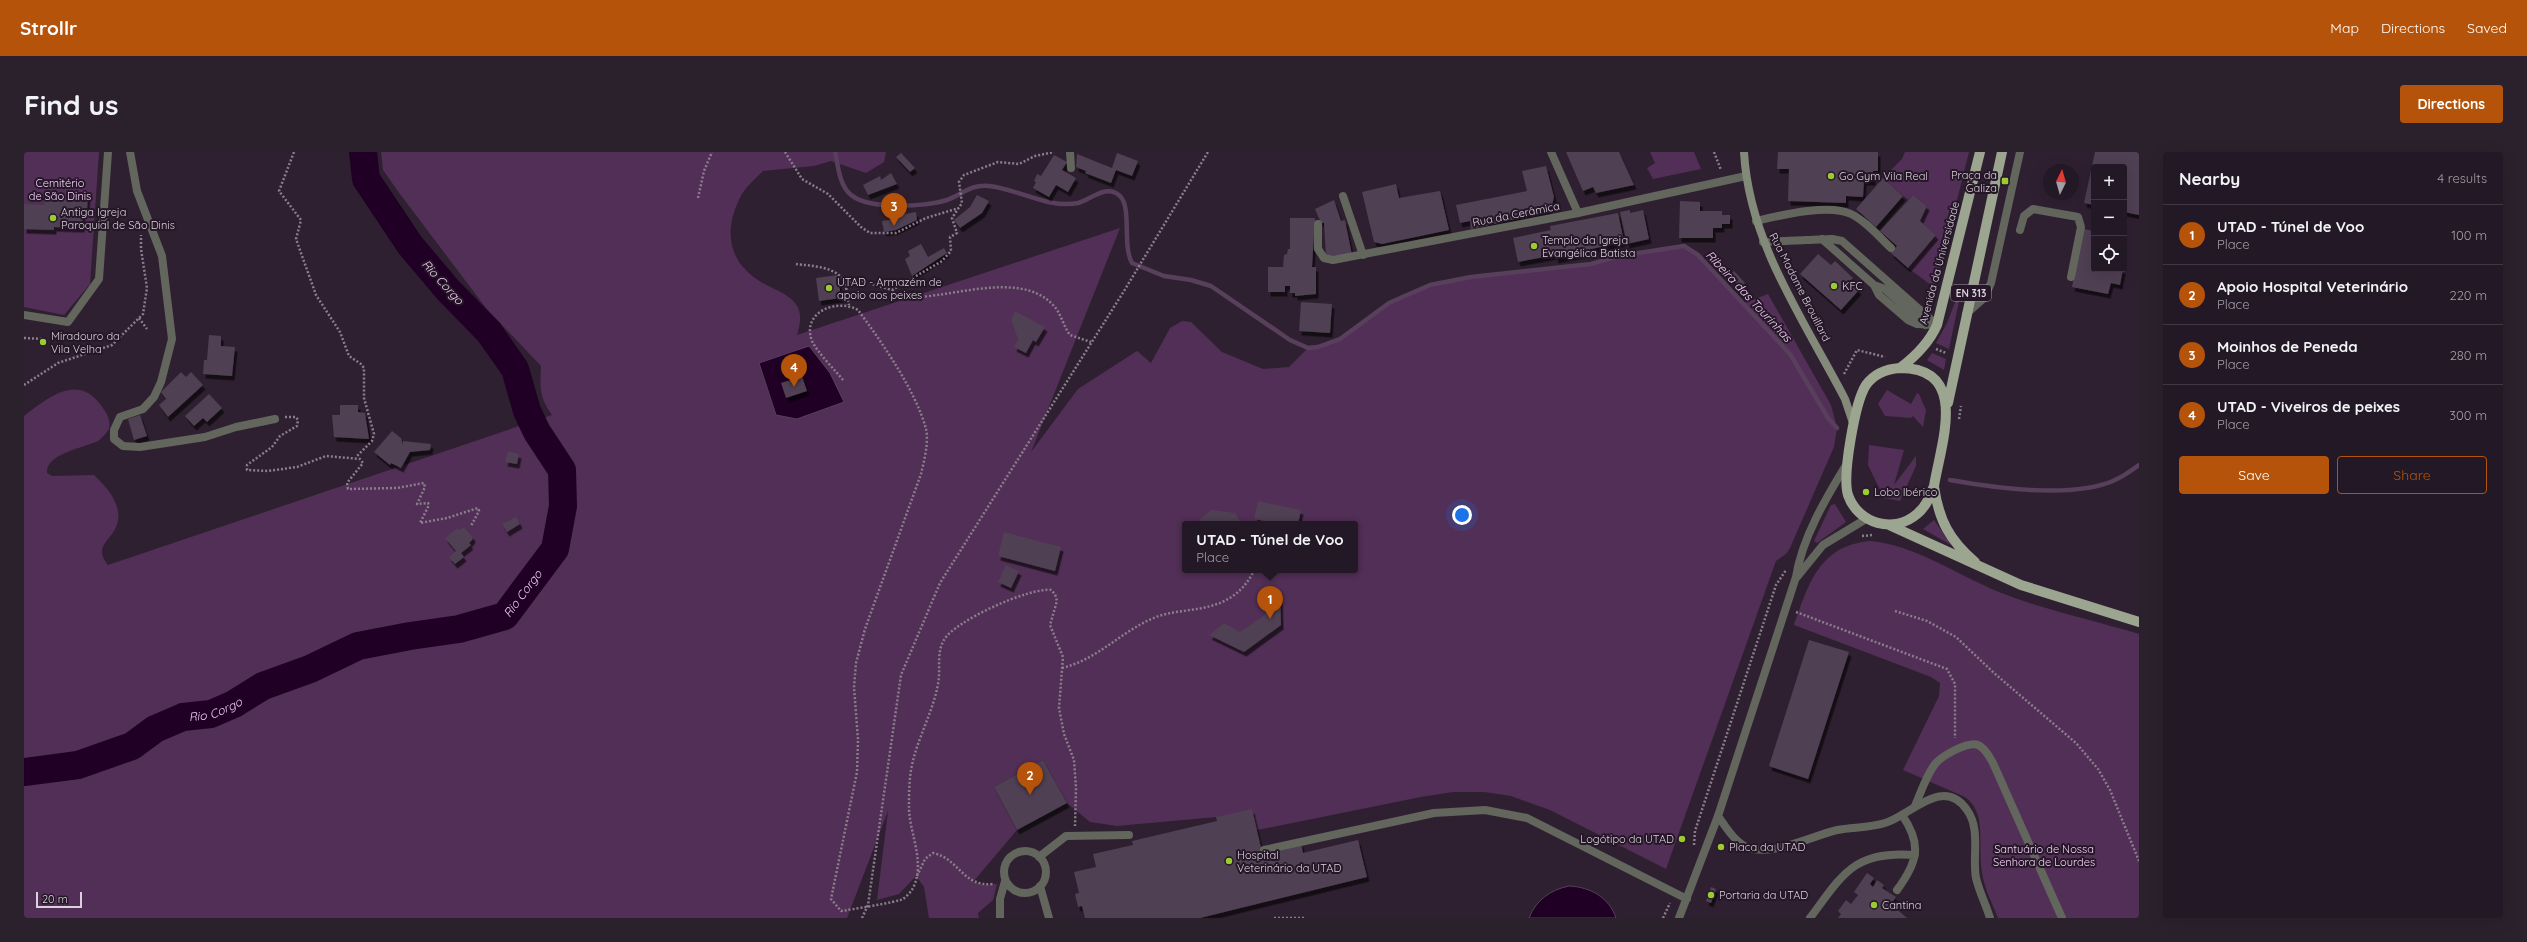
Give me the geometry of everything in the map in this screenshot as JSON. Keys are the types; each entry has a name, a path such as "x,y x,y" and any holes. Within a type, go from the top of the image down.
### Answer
{"main road":[{"name":"Rua Madame Brouillard","path":"1744,152 1746,176 1756,222 1763,242 1845,399 1854,427"},
{"name":"Avenida da Universidade","path":"1900,368 1914,358 1927,343 1937,324 1980,152"},
{"name":"EN 313","path":"1890,525 1903,523 1918,513 1926,502 1934,486 1966,314 2002,152"},
{"name":"EN 313","path":"1948,407 1944,391 1936,382 1916,369 1900,368 1881,372 1866,386 1860,400 1846,464 1845,480 1848,496 1858,512 1866,519 1890,525 1985,569 2046,594 2139,622"},
{"name":"EN 313","path":"1934,486 1942,523 1961,549 1985,569"}],"street":[{"path":"24,315 68,322 99,279 108,152"},
{"path":"130,152 137,191 162,256 172,339 161,382 154,397 143,409 120,417 114,430 114,439 123,446 140,446 205,437 236,427 275,419"},
{"path":"1070,152 1071,168"},
{"path":"1550,152 1578,213"},
{"path":"1966,314 1984,298 1991,284 2020,152"},
{"name":"Rua da Cerâmica","path":"1318,224 1318,249 1324,258 1333,260 1578,213 1725,179 1746,176"},
{"path":"1343,196 1363,255"},
{"path":"2020,230 2024,216 2033,209 2078,217 2082,227 2071,277"},
{"path":"1756,222 1796,211 1847,212 1856,217 1891,248"},
{"path":"1822,239 1874,285 1880,295 1908,320 1925,324 1937,324"},
{"path":"1763,242 1835,239 1848,244 1937,324"},
{"path":"1679,918 1718,816 1796,577 1798,563 1829,495 1846,464"},
{"path":"1796,577 1824,545 1866,519"},
{"path":"1915,806 1935,764 1955,750 1973,743 1980,746 1989,756 2062,918"},
{"path":"1718,816 1741,844 1749,848 1766,850 1839,830 1885,823 1931,798 1946,797 1962,804 1968,811 1974,833 1976,879 1990,918"},
{"path":"1264,850 1434,813 1462,810 1498,811 1542,825 1686,899"},
{"path":"1897,890 1911,872 1915,855 1912,831 1902,815"},
{"path":"1039,857 1060,839 1074,834 1129,835"},
{"path":"1000,918 1000,899 1005,881 1004,867 1012,855 1026,851 1039,857 1046,869 1040,886 1034,892 1020,893 1009,887 1005,881"},
{"path":"1810,918 1837,883 1860,861 1887,853 1915,855"},
{"path":"1040,886 1049,918"}],"path":[{"path":"294,152 279,190 301,220 296,239 316,295 340,332 344,348 350,358 363,366 364,398 374,431 372,441 356,458"},
{"path":"698,198 704,171 712,152"},
{"path":"785,152 802,179 828,194 863,229 870,233 896,233 926,218 961,207"},
{"path":"892,290 949,254 950,237 957,233 952,222 953,214 961,207 962,200 959,182 964,175 986,166 1008,161 1022,163 1034,156 1054,152"},
{"path":"862,918 868,905 901,675 940,583 1179,202 1208,152"},
{"path":"1714,152 1725,179"},
{"path":"24,386 58,363 112,345 143,314 148,288 141,248"},
{"path":"796,264 821,267 840,276 844,282 849,305"},
{"path":"844,282 862,281 892,290 900,297 919,298 984,288 1030,291 1053,304 1070,336 1091,342"},
{"path":"843,380 812,342 810,329 814,318 822,309 836,305 849,305 858,310 898,368 926,430 926,450 921,474 865,629 856,664 854,687 858,740 857,772 831,899 841,911 902,899 913,888 916,877 918,855 909,820 912,766 930,715 938,684 939,651 948,632 964,620 1037,590 1051,590 1055,594 1057,602 1050,625 1052,635 1060,648 1062,668 1059,708 1064,734 1074,760 1076,788 1074,834"},
{"path":"139,318 147,329"},
{"path":"24,338 44,339"},
{"path":"275,419 293,416 298,423 280,436 274,445 265,450 260,457 246,465 247,470 268,471 297,467 326,456 362,459 363,463 347,483 348,489 400,488 424,483 425,487 417,504 428,503 429,505 420,523 447,518 478,508 479,511 471,526"},
{"path":"1693,850 1695,830 1776,585 1788,566"},
{"path":"1062,668 1079,664 1162,616 1204,609 1228,599 1245,585 1252,573"},
{"path":"1896,611 1927,621 1956,637 1994,673 2076,743 2098,769 2110,790 2139,861"},
{"path":"1810,617 1940,665 1950,671 1955,684 1955,750"},
{"path":"916,877 925,859 933,853 951,862 975,884 986,885 1005,881"},
{"path":"1663,918 1674,893"},
{"path":"1274,918 1304,918"}],"green space":[{"name":"Cemitério de São Dinis","path":"24,152 99,152 90,284 64,315 24,307"},
{"path":"381,152 886,152 884,162 866,173 831,161 814,166 763,171 742,194 736,206 732,218 731,230 731,242 734,252 739,262 747,272 762,283 787,296 795,303 798,307 800,315 797,335 1120,228 1031,452 1078,389 1137,351 1151,363 1170,328 1182,321 1191,322 1222,352 1263,369 1289,367 1308,348 1318,347 1340,339 1389,303 1430,285 1471,277 1591,264 1619,256 1647,253 1678,246 1691,249 1698,255 1744,303 1768,294 1831,405 1837,428 1834,447 1790,548 1786,554 1776,561 1666,869 1550,810 1511,796 1484,792 1453,792 1421,797 1257,830 1216,817 1117,826 1090,822 1067,803 1043,760 994,787 1017,830 973,882 986,885 997,884 993,900 978,913 979,918 929,918 924,887 916,876 899,894 877,900 888,811 847,918 24,918 24,416 52,397 62,392 71,390 81,390 91,395 106,413 109,419 109,429 102,437 92,444 59,456 48,466 47,473 52,476 94,475 109,491 116,505 118,520 116,527 102,549 104,559 108,565 552,415 541,392 541,366 486,308 383,170"},
{"path":"1650,152 1694,152 1701,169 1653,179 1647,168 1655,163"},
{"path":"1905,152 1969,152 1935,288 1908,268 1936,235 1920,221 1927,206 1913,195 1908,200 1883,178 1902,159"},
{"path":"1959,292 1961,292 1949,349 1936,343 1947,323"},
{"path":"1932,353 1946,359 1944,370 1927,360"},
{"path":"1887,390 1911,404 1917,393 1919,394 1926,410 1923,427 1913,416 1911,418 1885,416 1878,404"},
{"path":"1869,445 1904,450 1894,485 1916,456 1916,466 1900,501 1884,498 1868,465"},
{"path":"1835,504 1846,522 1817,543 1814,541 1831,505"},
{"path":"1934,520 1951,545 1923,529"},
{"name":"Santuário de Nossa Senhora de Lourdes","path":"1870,541 1904,548 1920,554 1983,585 2016,598 2051,610 2139,634 2139,918 1998,918 1984,884 1981,863 1979,821 1977,812 1972,804 1965,797 1903,770 1939,696 1940,683 1931,677 1794,625 1811,581 1818,569 1827,559 1839,550 1853,544"}],"shaded area":[{"path":"809,346 830,373 844,402 797,419 776,415 759,363"},
{"path":"1569,886 1584,888 1598,894 1609,904 1616,918 1529,918 1536,906 1544,897 1556,890"}],"building":[{"path":"1566,152 1619,152 1634,185 1596,193 1593,187 1583,191"},
{"name":"Go Gym Vila Real","path":"1778,152 1878,152 1878,171 1873,171 1873,181 1864,181 1863,197 1846,196 1846,203 1788,201 1789,169 1777,169"},
{"path":"2095,152 2139,152 2139,215 2127,213 2127,164 2092,164"},
{"path":"901,153 915,168 910,172 896,157"},
{"path":"1117,153 1138,161 1132,176 1116,170 1111,183 1085,173 1086,171 1076,167 1077,154 1112,168"},
{"path":"1054,155 1067,162 1062,170 1076,178 1068,192 1056,185 1049,197 1033,188 1036,182 1034,181 1037,174 1041,176"},
{"path":"1546,166 1554,197 1552,205 1547,212 1471,229 1470,221 1460,223 1456,205 1527,191 1522,171"},
{"path":"2091,171 2091,204 2084,203"},
{"path":"891,173 897,184 868,195 863,185 880,176 881,180"},
{"path":"1883,178 1903,196 1876,227 1856,209"},
{"path":"1396,184 1399,198 1440,191 1449,230 1382,244 1374,242 1362,192"},
{"name":"Antiga Igreja Paroquial de São Dinis","path":"75,193 88,194 87,210 83,210 82,228 54,227 54,230 24,229 24,204 45,205 45,195 74,196"},
{"path":"977,195 989,201 982,213 960,228 954,220 970,207"},
{"path":"1913,195 1927,206 1920,221 1936,235 1908,268 1891,253 1897,246 1880,231"},
{"path":"1334,200 1341,221 1345,220 1352,255 1326,256 1324,223 1321,223 1315,209"},
{"path":"1680,201 1700,202 1700,211 1722,211 1722,215 1730,215 1730,224 1722,224 1722,228 1713,228 1713,238 1679,238"},
{"path":"1630,210 1630,213 1643,210 1649,239 1627,244 1620,212"},
{"path":"916,212 917,220 896,230 884,232 882,221 894,219 894,216"},
{"path":"1618,213 1624,242 1582,251 1582,254 1556,259 1555,255 1518,262 1513,238 1551,230 1550,226"},
{"path":"1290,218 1315,218 1312,267 1316,267 1316,294 1295,296 1295,293 1290,293 1290,286 1285,286 1285,292 1268,292 1268,267 1283,267 1284,255 1287,254 1288,249 1290,249"},
{"path":"2084,229 2091,230 2091,272 2122,272 2120,285 2111,283 2108,294 2072,287"},
{"path":"921,244 928,257 944,248 947,253 912,276 905,259 910,256 908,251"},
{"name":"KFC","path":"1818,254 1831,265 1835,261 1853,278 1849,282 1859,290 1841,310 1800,274"},
{"path":"1734,271 1745,283 1740,288 1729,276"},
{"name":"UTAD - Armazém de apoio aos peixes","path":"838,275 841,298 819,301 816,278"},
{"path":"1301,302 1332,304 1330,333 1299,331"},
{"path":"1015,311 1045,327 1036,342 1033,340 1026,353 1014,347 1018,339 1011,320"},
{"path":"209,335 221,336 221,346 235,347 232,376 203,374 204,360 207,360"},
{"path":"181,372 186,377 191,372 203,385 168,417 159,405 166,399 161,392"},
{"path":"802,376 807,391 786,398 781,383"},
{"path":"209,394 222,408 207,422 203,418 194,426 185,416"},
{"path":"340,405 358,405 358,412 365,413 369,439 334,437 332,415 340,415"},
{"path":"140,415 147,436 134,440 128,419"},
{"path":"392,431 401,438 403,445 403,441 431,444 430,450 410,452 401,468 391,463 390,465 374,452"},
{"path":"508,451 519,454 517,464 505,462"},
{"path":"1258,501 1301,510 1299,521 1264,521 1254,519"},
{"path":"1211,510 1235,513 1240,521 1198,521"},
{"path":"516,517 520,524 507,532 502,524"},
{"path":"464,527 473,537 469,543 471,545 461,553 464,557 455,564 449,557 456,551 445,538 458,528 459,530"},
{"path":"1004,532 1061,547 1055,571 998,556"},
{"path":"1006,565 1019,571 1011,588 998,582"},
{"path":"1280,589 1281,625 1244,652 1209,635 1224,623 1240,632 1265,615 1263,598"},
{"path":"1809,640 1849,652 1808,779 1769,766"},
{"path":"1043,760 1067,803 1017,830 994,787"},
{"name":"Hospital Veterinário da UTAD","path":"1252,809 1262,852 1301,843 1303,853 1358,840 1367,877 1200,918 1085,918 1082,906 1078,907 1075,894 1079,893 1074,872 1096,867 1093,854 1133,845 1132,841 1217,821 1216,817"},
{"path":"1867,873 1874,878 1870,884 1873,887 1877,880 1884,885 1882,888 1896,897 1891,904 1907,918 1838,918 1841,914 1838,911 1846,900 1851,904 1858,895 1854,892"},
{"name":"Portaria da UTAD","path":"1711,887 1716,889 1711,903 1706,901"}],"waterway":[{"name":"Rio Corgo","path":"24,772 78,765 132,746 155,729 183,717 211,714 234,704 263,686 310,669 358,646 410,636 459,629 505,616 555,549 563,506 562,470 537,432 527,411 515,369 489,332 448,290 410,245 366,179 363,152"},
{"name":"Ribeira das Tourinhas","path":"835,152 841,178 848,192 856,198 881,205 910,206 937,202 947,200 977,186 1000,188 1044,201 1067,204 1078,203 1104,192 1115,192 1124,202 1126,209 1128,247 1132,263 1164,276 1191,280 1211,286 1290,340 1308,348 1318,347 1340,339 1389,303 1430,285 1471,277 1591,264 1619,256 1684,246 1698,255 1790,354 1828,418 1837,428"},
{"name":"Ribeira das Tourinhas","path":"1950,480 2010,489 2054,491 2076,490 2113,481 2139,465"}],"place":[{"name":"Go Gym Vila Real","path":"1831,176"},
{"name":"Praça da Galiza","path":"2005,181"},
{"name":"Antiga Igreja Paroquial de São Dinis","path":"53,218"},
{"name":"Moinhos de Peneda","path":"894,226"},
{"name":"Templo da Igreja Evangélica Batista","path":"1534,246"},
{"name":"KFC","path":"1834,286"},
{"name":"UTAD - Armazém de apoio aos peixes","path":"829,288"},
{"name":"Miradouro da Vila Velha","path":"43,342"},
{"name":"UTAD - Viveiros de peixes","path":"794,387"},
{"name":"Lobo Ibérico","path":"1866,492"},
{"name":"UTAD - Túnel de Voo","path":"1270,619"},
{"name":"Apoio Hospital Veterinário","path":"1030,795"},
{"name":"Logótipo da UTAD","path":"1682,839"},
{"name":"Placa da UTAD","path":"1721,847"},
{"name":"Hospital Veterinário da UTAD","path":"1229,861"},
{"name":"Portaria da UTAD","path":"1711,895"},
{"name":"Cantina","path":"1874,905"}]}
